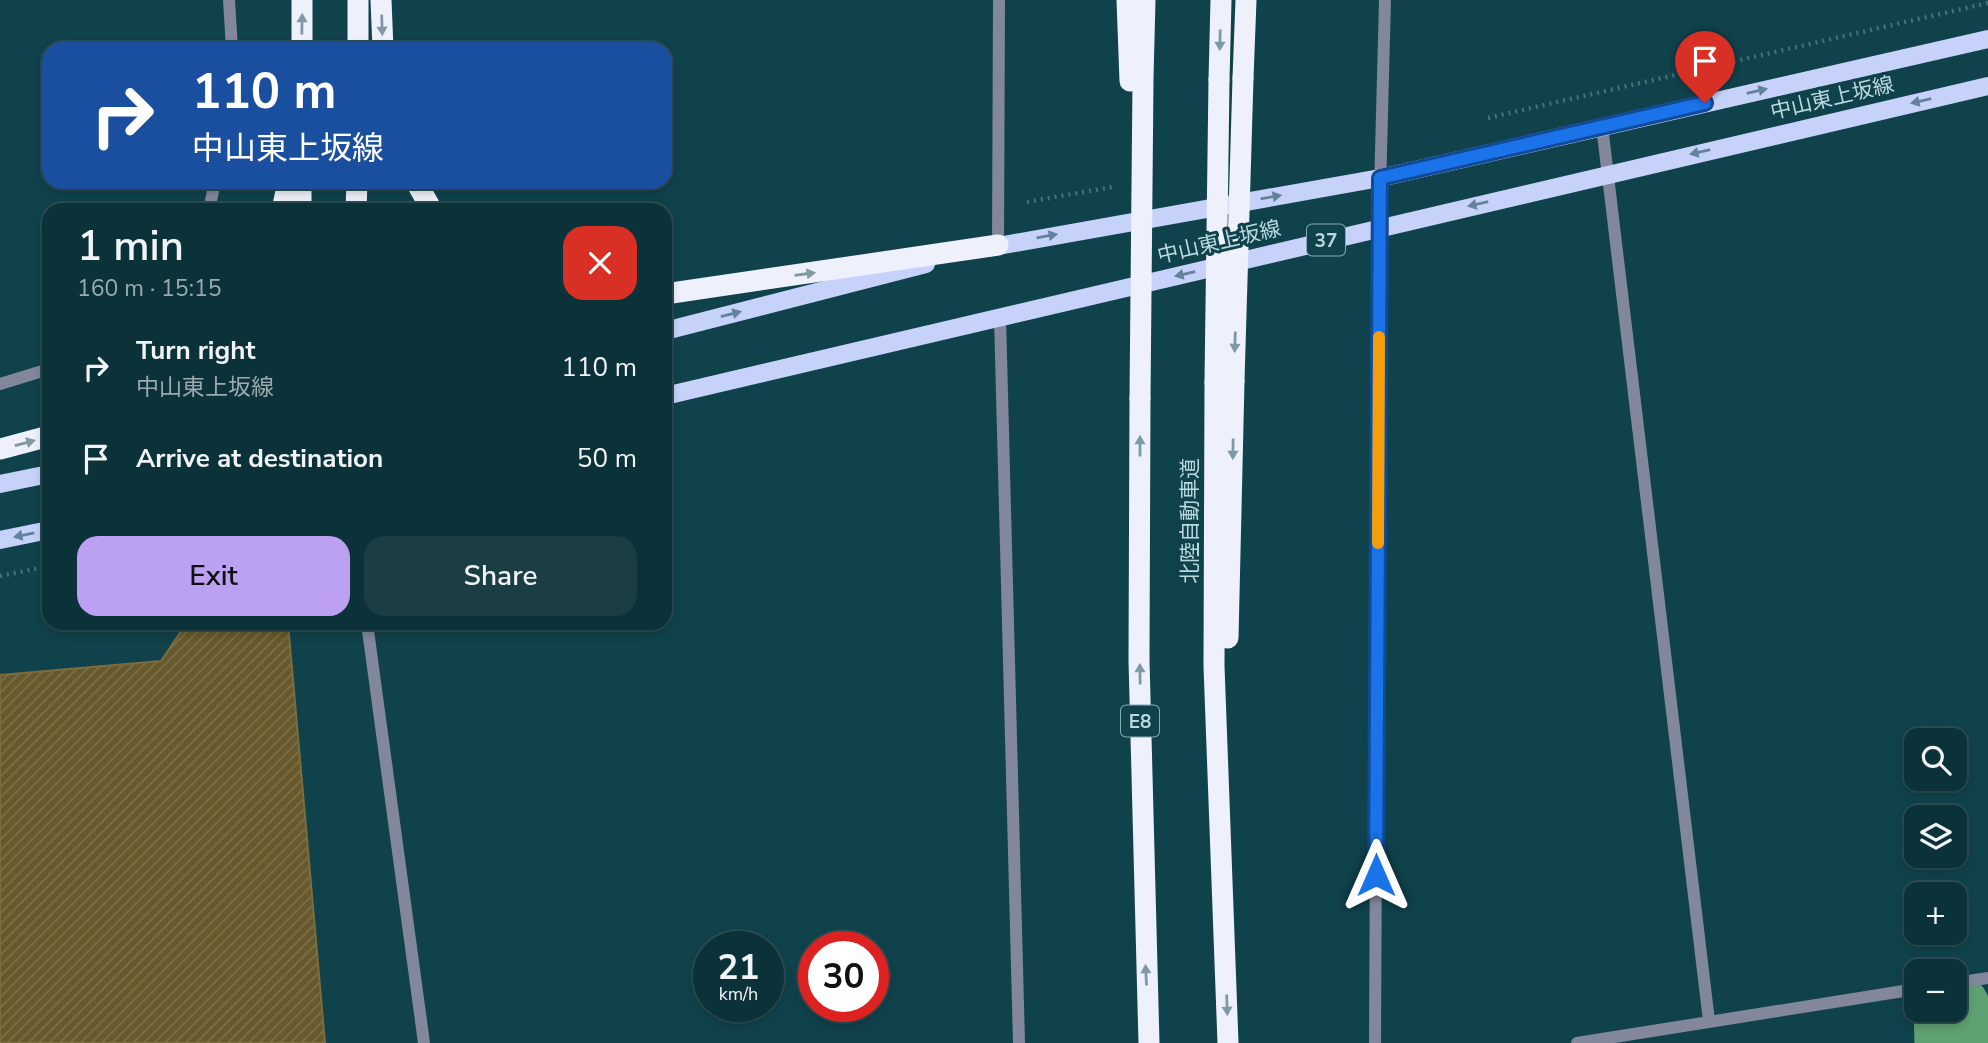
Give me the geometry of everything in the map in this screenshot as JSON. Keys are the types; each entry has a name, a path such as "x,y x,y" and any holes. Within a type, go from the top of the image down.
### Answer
{"highway":[{"path":"302,0 302,42"},
{"path":"358,0 358,42"},
{"path":"381,0 383,42"},
{"path":"1127,0 1137,81"},
{"name":"E8","path":"1145,0 1137,81 1140,281 1139,660 1149,1043"},
{"path":"1221,0 1219,80 1231,834 1225,967 1228,1043"},
{"path":"1225,381 1246,0"},
{"path":"672,293 998,245"},
{"path":"0,449 42,438"}],"main road":[{"name":"中山東上坂線","path":"672,329 998,245 1380,178 1988,39"},
{"name":"中山東上坂線","path":"672,394 1988,86"},
{"path":"0,484 42,475"},
{"path":"0,540 42,531"}],"street":[{"path":"229,0 232,42"},
{"path":"998,245 999,0"},
{"path":"1375,1043 1379,228 1385,0"},
{"path":"1602,126 1709,1021"},
{"path":"1000,317 1019,1043"},
{"path":"0,384 42,371"},
{"path":"368,630 424,1043"},
{"path":"1967,981 1988,978"},
{"path":"1581,1043 1904,991"}],"path":[{"path":"1476,121 1988,2"},
{"path":"0,576 42,567"}],"building":[{"path":"182,630 289,630 325,1043 0,1043 0,675 161,661"}],"waterway":[{"path":"1952,1022 1953,1043"}],"slow traffic":[{"path":"1378,543 1379,337"}],"route":[{"path":"1376,875 1380,178 1705,103"}]}
